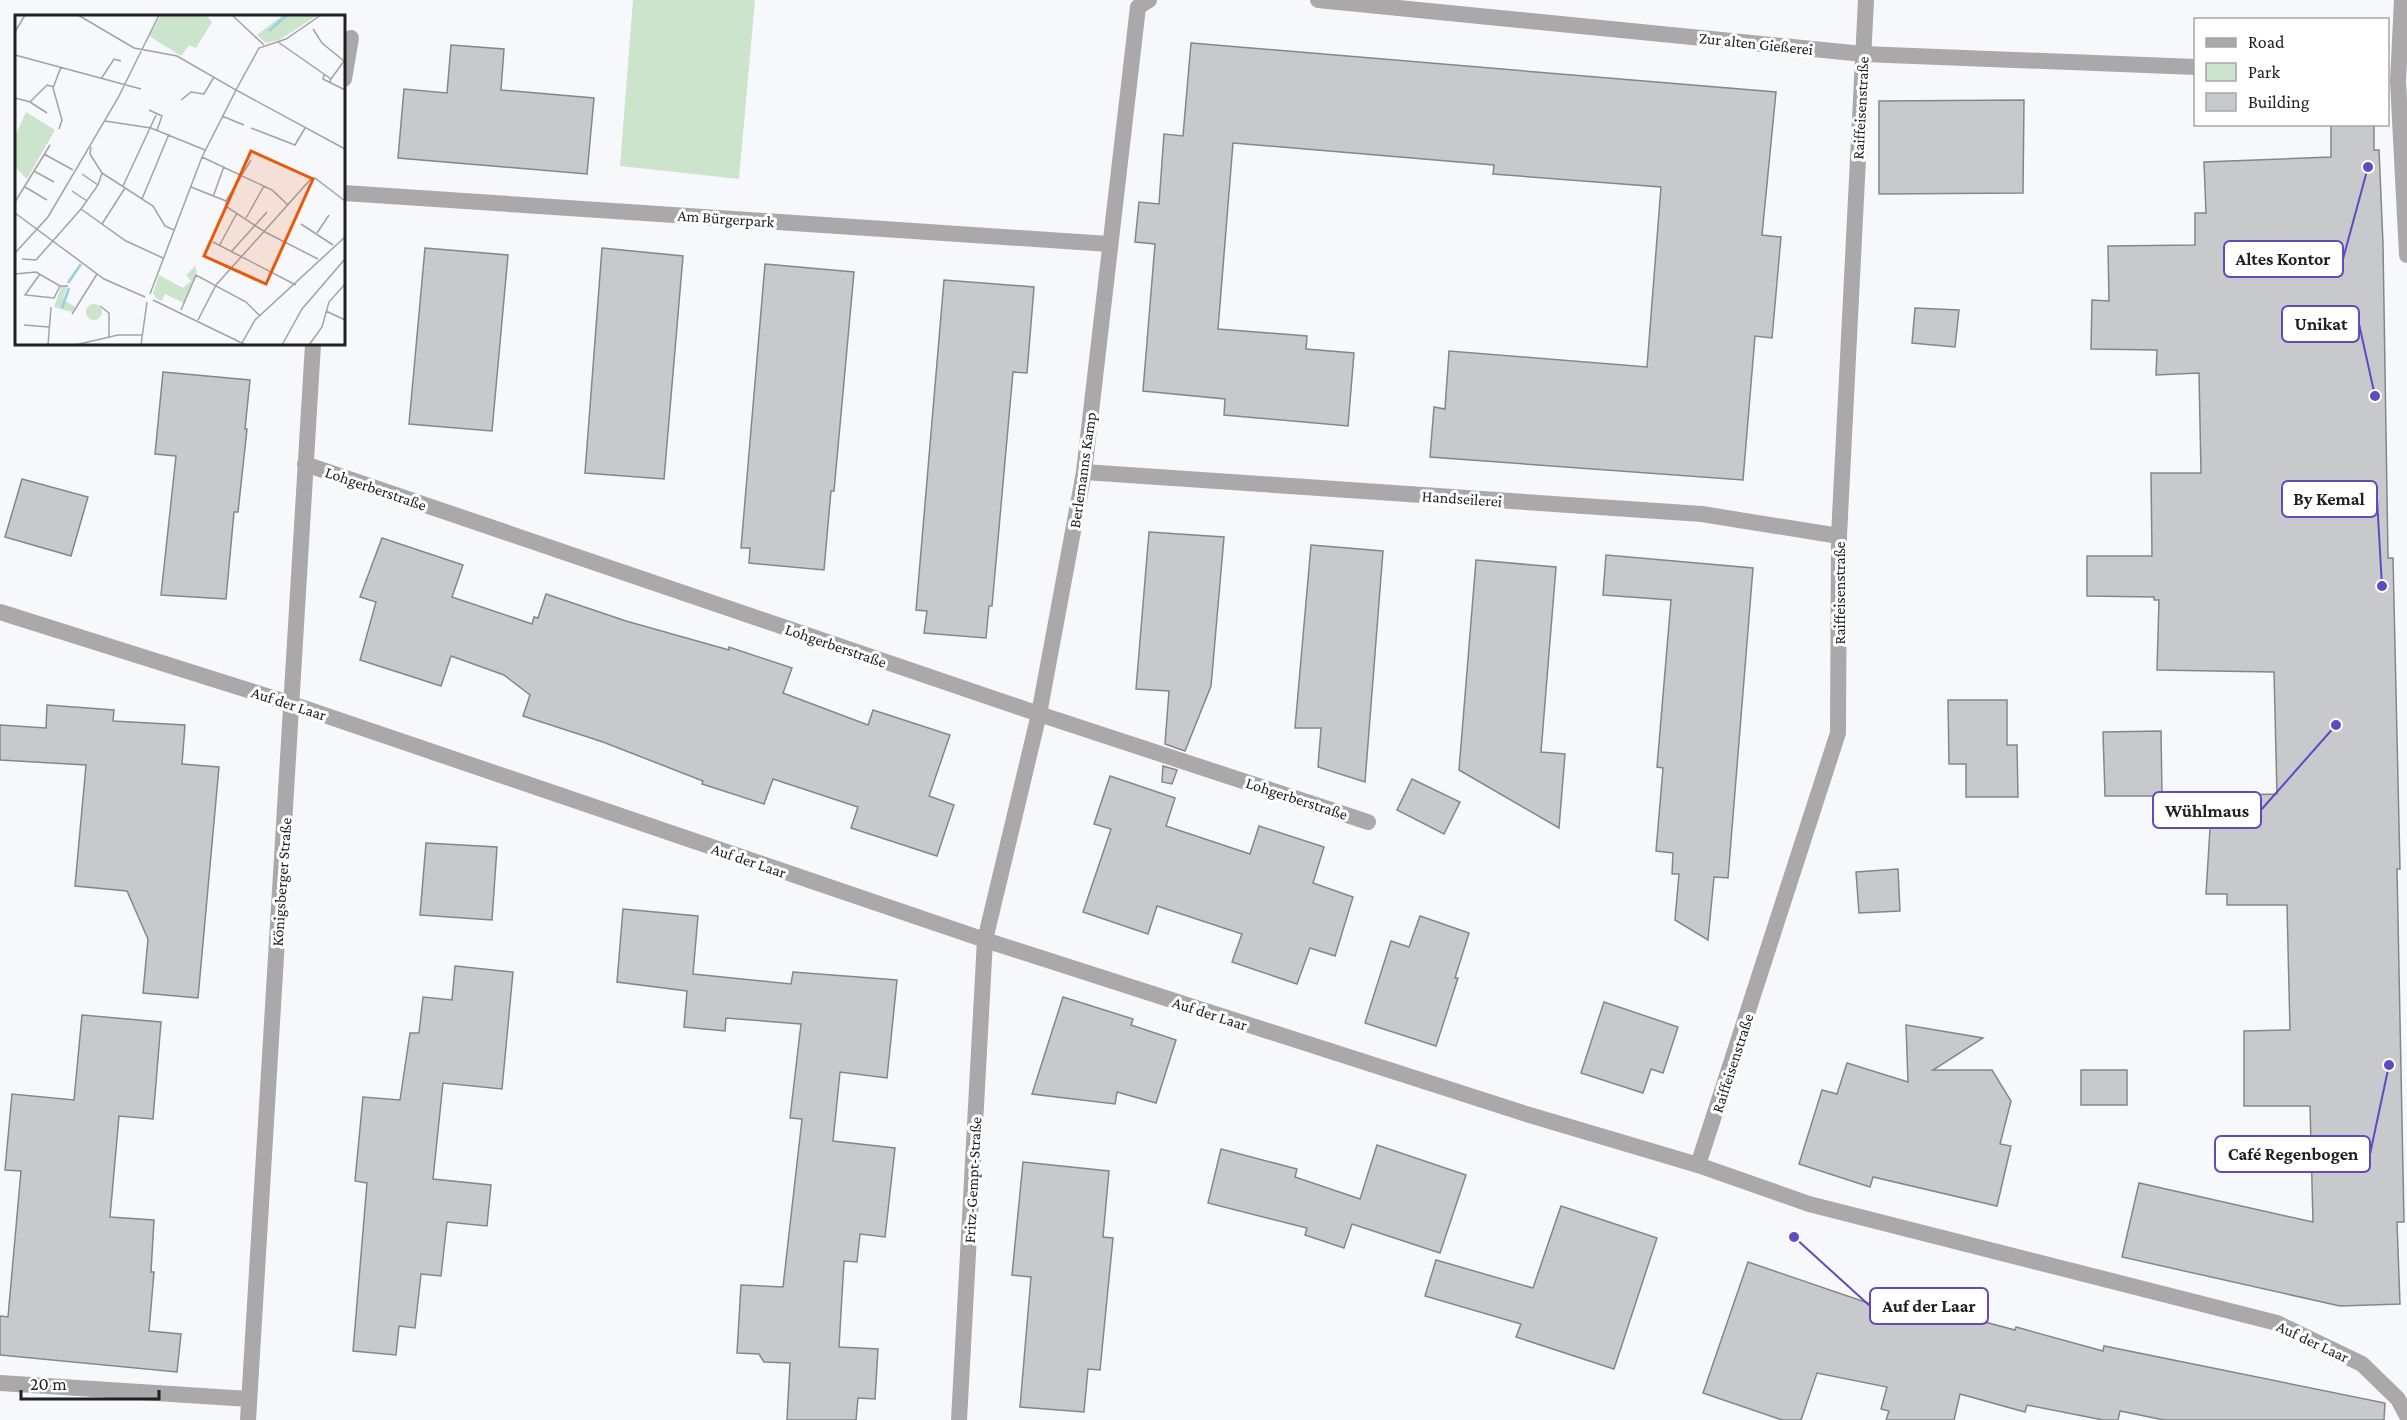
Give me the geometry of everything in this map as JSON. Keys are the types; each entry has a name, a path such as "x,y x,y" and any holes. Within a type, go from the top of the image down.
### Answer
{"street":[{"name":"Berlemanns Kamp","path":"985,940 1039,714 1084,472 1138,7 1149,0"},
{"name":"Zur alten Gießerei","path":"1317,0 1863,54 2194,67"},
{"name":"Raiffeisenstraße","path":"1698,1166 1838,733 1839,536 1866,0"},
{"path":"2402,0 2398,81 2407,255"},
{"path":"345,73 351,38"},
{"name":"Am Bürgerpark","path":"345,193 1109,244"},
{"name":"Königsberger Straße","path":"248,1420 313,345"},
{"name":"Lohgerberstraße","path":"305,464 1039,714 1368,822"},
{"name":"Handseilerei","path":"1084,472 1702,514 1839,536"},
{"name":"Auf der Laar","path":"0,612 292,704 985,940 1526,1114 1698,1166 1809,1204 2277,1323 2362,1364 2398,1399 2407,1416"},
{"name":"Fritz-Gempt-Straße","path":"959,1420 985,940"},
{"path":"0,1383 249,1399"}],"green space":[{"path":"633,0 755,0 739,179 620,166"}],"building":[{"path":"1191,43 1776,92 1762,235 1781,237 1772,338 1755,336 1743,480 1430,457 1434,407 1445,409 1449,351 1647,367 1661,187 1493,174 1494,165 1233,143 1218,329 1307,336 1306,349 1354,353 1348,426 1224,415 1225,399 1143,391 1155,244 1135,242 1139,202 1159,204 1164,134 1183,136"},
{"path":"451,45 504,49 501,90 594,98 587,174 398,158 404,89 447,93"},
{"path":"2024,100 2023,193 1879,194 1879,101"},
{"path":"2331,126 2374,126 2374,150 2379,150 2383,244 2388,558 2393,558 2400,869 2397,869 2404,1222 2397,1222 2400,1304 2340,1306 2122,1257 2139,1183 2313,1222 2310,1106 2244,1106 2244,1031 2290,1030 2287,905 2227,905 2227,894 2206,894 2212,796 2277,794 2274,672 2157,670 2159,600 2154,600 2154,597 2087,596 2087,556 2152,556 2151,473 2201,473 2199,373 2156,375 2157,350 2091,349 2092,300 2109,301 2108,246 2195,245 2195,213 2206,213 2204,162 2331,157"},
{"path":"425,248 508,255 492,431 409,424"},
{"path":"602,248 683,256 664,479 585,473"},
{"path":"765,264 854,272 834,491 831,491 824,570 749,563 750,548 741,548"},
{"path":"944,280 1034,287 1027,373 1013,372 992,606 989,606 986,638 924,633 927,611 916,610"},
{"path":"1915,308 1959,310 1955,347 1912,343"},
{"path":"163,372 250,380 238,512 234,512 226,599 161,595 176,456 155,454"},
{"path":"22,479 88,497 71,556 5,537"},
{"path":"1149,532 1224,537 1211,686 1185,751 1165,744 1169,691 1136,689"},
{"path":"382,538 463,565 452,597 532,624 534,617 538,618 546,594 626,621 729,650 729,647 792,668 783,693 868,725 873,710 950,735 929,796 954,805 937,856 851,828 858,807 773,779 764,804 702,784 703,781 603,742 523,716 530,695 504,675 451,656 441,686 360,660 376,602 360,597"},
{"path":"1311,545 1383,551 1365,782 1318,767 1321,728 1295,728"},
{"path":"1606,555 1753,568 1728,878 1714,877 1708,940 1675,920 1679,874 1672,874 1673,853 1656,851 1663,768 1657,767 1671,600 1603,595"},
{"path":"1476,560 1556,567 1541,752 1565,754 1559,828 1459,770"},
{"path":"1948,700 2007,700 2007,745 2017,745 2018,797 1966,797 1966,764 1949,764"},
{"path":"47,705 114,710 113,721 185,725 182,764 219,767 198,998 143,993 148,939 127,891 75,886 86,765 0,760 0,725 46,728"},
{"path":"2161,731 2162,796 2105,796 2103,732"},
{"path":"1163,766 1177,770 1172,784 1162,782"},
{"path":"1110,776 1175,798 1166,826 1250,854 1259,826 1324,847 1313,883 1353,897 1335,956 1310,948 1297,984 1232,962 1242,934 1157,906 1148,934 1083,912 1111,829 1094,824"},
{"path":"1412,779 1460,802 1444,834 1397,810"},
{"path":"426,843 497,847 492,920 420,915"},
{"path":"1898,869 1900,911 1859,913 1856,872"},
{"path":"623,909 698,916 693,974 791,984 793,972 897,980 887,1078 840,1072 833,1141 895,1148 885,1237 860,1234 857,1262 844,1261 839,1347 878,1349 875,1399 858,1398 856,1420 787,1420 790,1363 764,1362 759,1354 737,1353 741,1285 783,1287 802,1119 790,1118 801,1024 726,1018 725,1031 684,1027 687,991 617,982"},
{"path":"1420,916 1469,933 1455,978 1458,978 1436,1046 1365,1023 1391,941 1409,947"},
{"path":"455,966 513,972 502,1089 443,1083 433,1179 491,1185 487,1226 447,1222 441,1276 421,1274 415,1328 399,1326 396,1355 353,1351 367,1183 355,1181 363,1097 400,1100 410,1033 419,1033 423,997 452,1000"},
{"path":"1063,997 1133,1019 1131,1025 1176,1040 1156,1103 1117,1092 1115,1104 1032,1094"},
{"path":"1604,1002 1678,1027 1663,1073 1651,1069 1643,1093 1581,1073"},
{"path":"82,1015 161,1022 153,1119 119,1116 110,1217 154,1220 151,1272 154,1272 149,1331 181,1334 177,1372 0,1355 0,1316 8,1317 21,1171 5,1170 12,1094 74,1100"},
{"path":"1906,1025 1983,1038 1933,1070 1992,1070 2011,1101 2000,1144 2011,1146 1997,1206 1873,1177 1870,1187 1799,1164 1822,1090 1837,1094 1847,1063 1908,1082"},
{"path":"2081,1070 2127,1070 2127,1105 2081,1105"},
{"path":"1377,1145 1466,1175 1440,1253 1352,1224 1344,1248 1305,1235 1307,1228 1208,1203 1221,1149 1297,1169 1295,1177 1360,1199"},
{"path":"1023,1162 1109,1171 1103,1237 1113,1238 1100,1370 1088,1369 1084,1412 1020,1407 1031,1277 1012,1275"},
{"path":"1561,1206 1657,1238 1614,1369 1516,1337 1521,1324 1425,1296 1436,1260 1533,1288"},
{"path":"1748,1262 1906,1316 1909,1302 2015,1330 2016,1327 2103,1351 2104,1346 2385,1403 2384,1420 2164,1420 2120,1411 2118,1420 2103,1420 2027,1405 2025,1412 1960,1394 1954,1420 1886,1420 1889,1411 1881,1409 1887,1387 1817,1373 1801,1420 1782,1420 1703,1393"}],"place":[{"name":"Altes Kontor","path":"2368,167"},
{"name":"Unikat","path":"2375,396"},
{"name":"By Kemal","path":"2382,586"},
{"name":"Wühlmaus","path":"2336,725"},
{"name":"Café Regenbogen","path":"2389,1065"},
{"name":"Auf der Laar","path":"1794,1237"}]}
